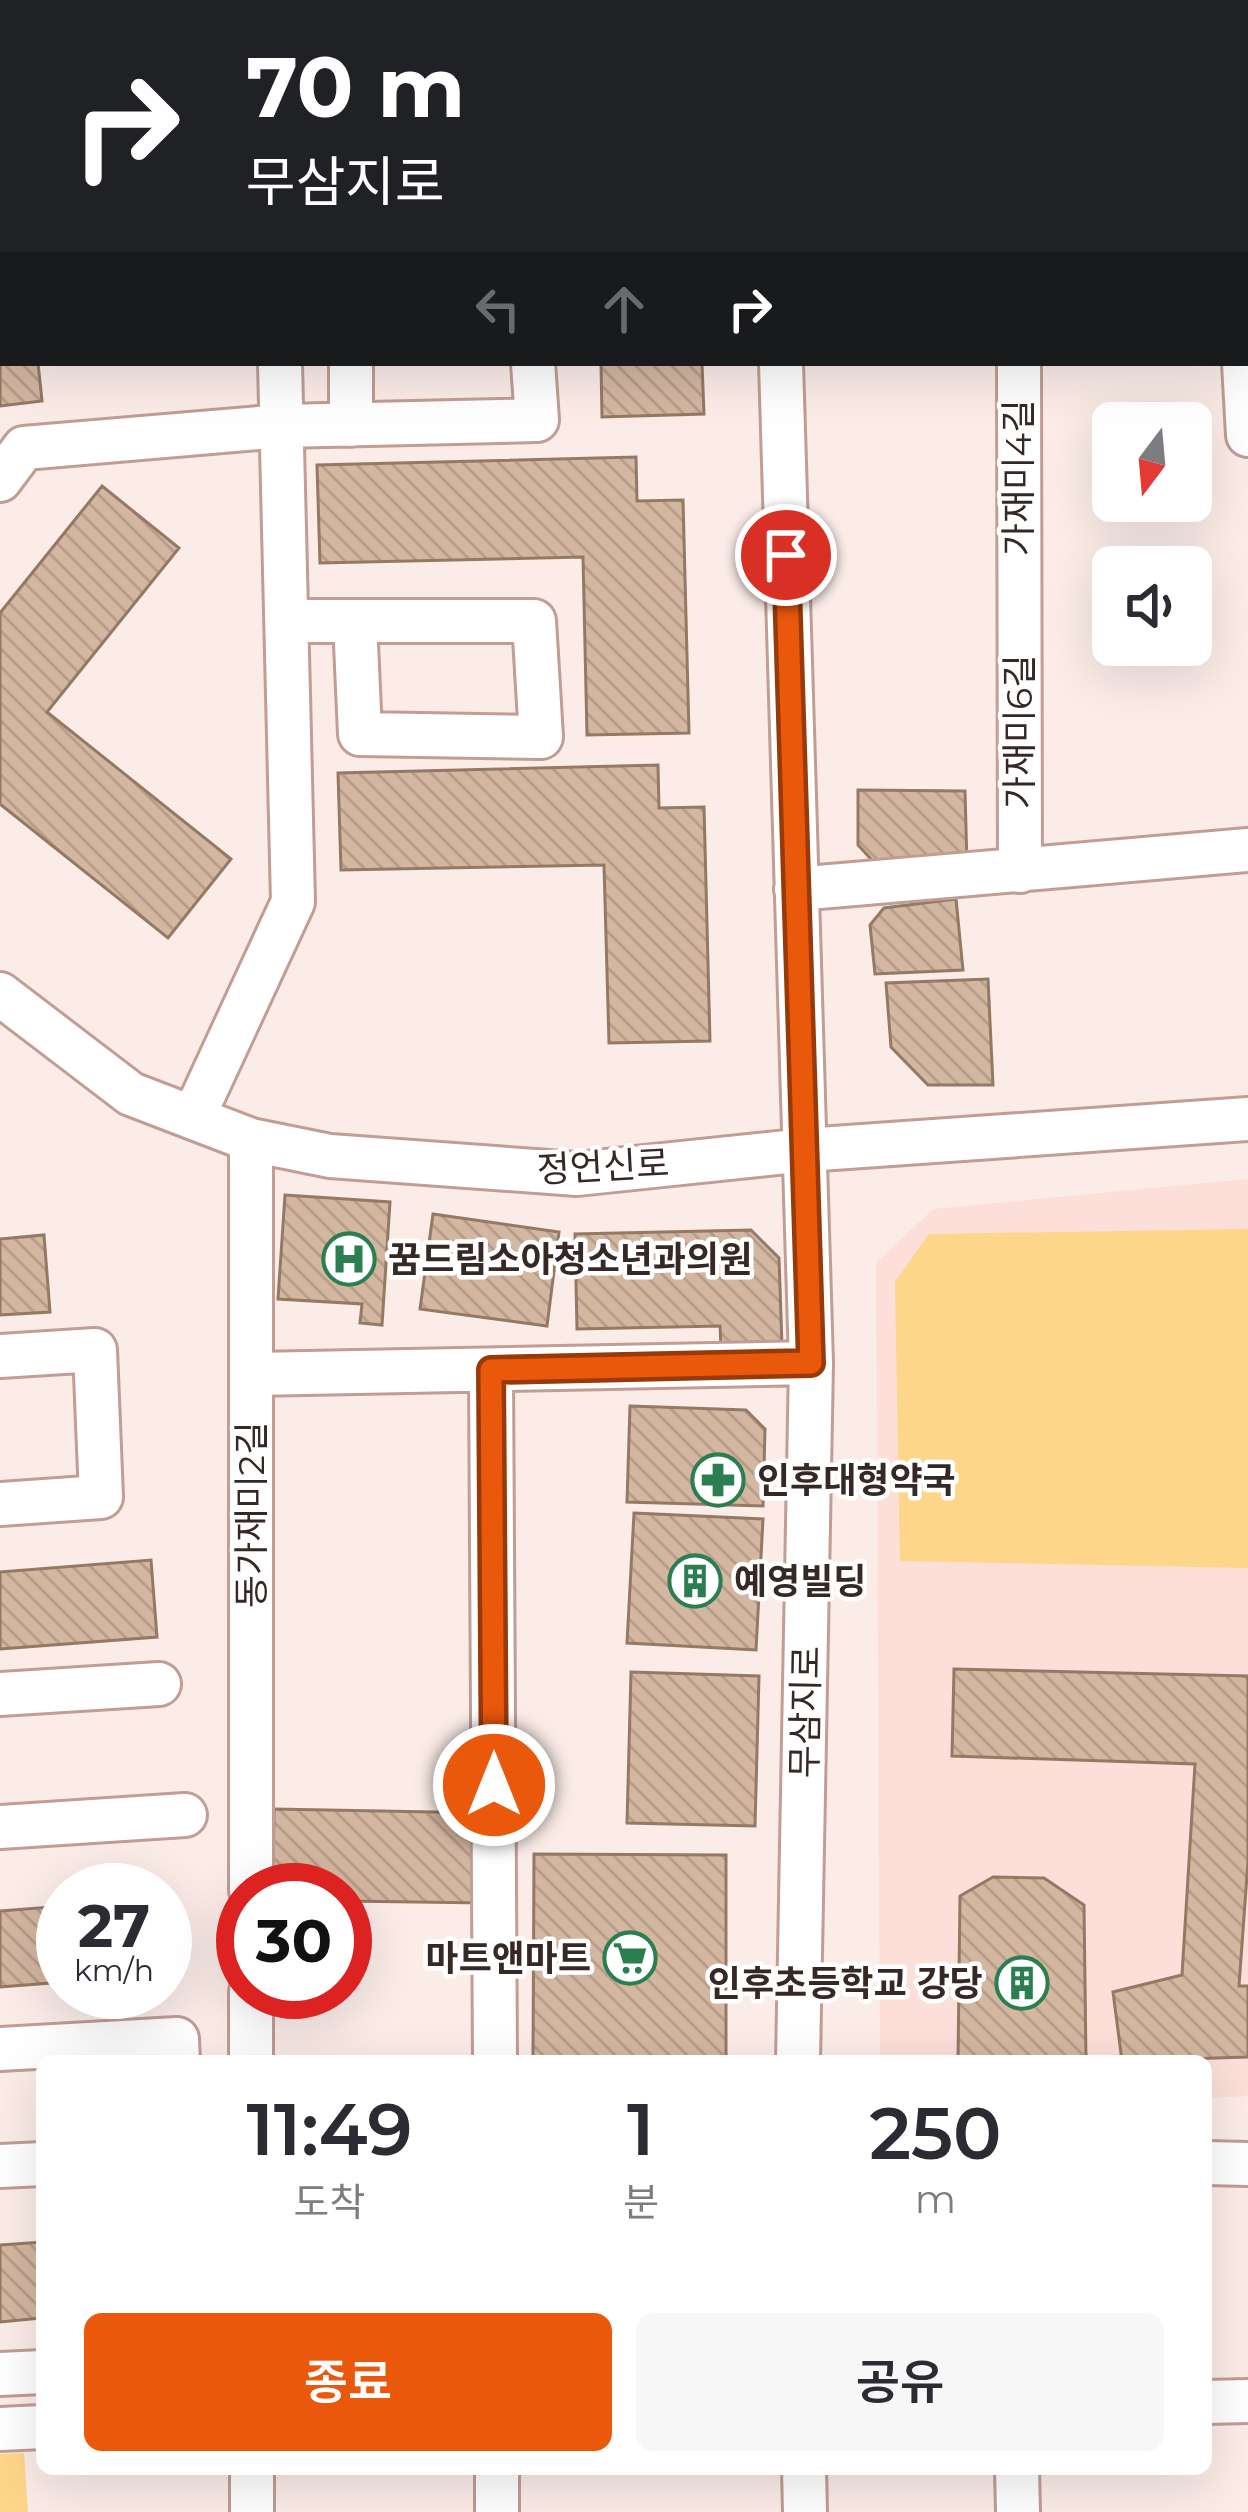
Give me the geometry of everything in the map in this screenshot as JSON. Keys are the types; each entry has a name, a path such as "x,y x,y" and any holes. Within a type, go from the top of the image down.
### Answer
{"street":[{"path":"193,1118 293,902 280,366"},
{"path":"350,425 351,366"},
{"path":"0,480 24,448 282,426 537,420 533,366"},
{"name":"무삼지로","path":"781,366 811,1363 799,2055"},
{"name":"가재미4길","path":"1018,592 1019,366"},
{"path":"1244,366 1248,435"},
{"name":"가재미6길","path":"1018,592 1020,871"},
{"path":"286,622 534,621 541,737 360,734 355,622"},
{"path":"796,889 1248,850"},
{"name":"정언신로","path":"0,994 130,1094 251,1140 330,1156 577,1174 805,1150 1248,1119"},
{"name":"동가재미2길","path":"251,1140 251,1863"},
{"path":"0,1356 95,1350 101,1497 0,1504"},
{"path":"251,1374 811,1363"},
{"path":"491,1370 495,2055"},
{"path":"0,1694 159,1684"},
{"path":"0,1827 185,1815"},
{"path":"251,2019 251,2055"},
{"path":"0,2049 177,2039 178,2055"},
{"path":"1212,2163 1248,2164"},
{"path":"0,2166 36,2164"},
{"path":"0,2374 36,2372"},
{"path":"1212,2402 1248,2401"},
{"path":"0,2429 36,2427"},
{"path":"251,2475 252,2512"},
{"path":"496,2512 497,2475"},
{"path":"804,2475 806,2512"},
{"path":"1017,2475 1018,2512"}],"shaded area":[{"path":"1248,1179 1248,2096 1212,2098 1212,2055 880,2055 876,1263 933,1209"},
{"path":"1248,1229 1248,1568 900,1561 895,1282 929,1234"},
{"path":"24,2453 28,2512 0,2512 0,2454"}],"building":[{"path":"0,366 38,366 42,401 0,406"},
{"path":"601,366 702,366 704,414 602,417"},
{"path":"636,457 637,501 683,500 689,733 587,735 583,557 320,563 317,465"},
{"path":"102,486 179,548 47,712 231,859 168,938 0,804 0,613"},
{"path":"658,765 659,808 704,807 710,1041 609,1043 604,865 341,870 338,773"},
{"path":"858,790 965,791 967,865 879,868 858,845"},
{"path":"956,899 963,970 875,974 870,925 884,908"},
{"path":"988,979 993,1085 928,1085 891,1047 886,983"},
{"path":"285,1195 390,1202 382,1325 360,1323 362,1304 278,1299"},
{"path":"433,1214 559,1232 547,1326 420,1309"},
{"path":"751,1230 779,1258 782,1346 721,1348 720,1326 577,1329 575,1234"},
{"path":"44,1235 50,1312 0,1315 0,1239"},
{"path":"630,1406 746,1410 765,1429 763,1506 627,1502"},
{"name":"예영빌딩","path":"634,1513 763,1519 756,1650 627,1643"},
{"path":"151,1560 157,1637 0,1649 0,1572"},
{"path":"954,1669 1248,1676 1248,1861 1239,1986 1248,1986 1248,2057 1121,2055 1113,1992 1182,1975 1195,1764 952,1756"},
{"path":"631,1672 759,1676 755,1826 627,1823"},
{"path":"274,1809 486,1813 485,1903 372,1901 372,1863 273,1863"},
{"name":"마트앤마트","path":"534,1854 726,1855 726,2055 533,2055"},
{"name":"인후초등학교 강당","path":"993,1877 1044,1878 1084,1905 1086,2055 958,2055 960,1896"},
{"path":"36,1908 36,1984 0,1987 0,1911"},
{"path":"36,2242 36,2319 0,2322 0,2245"}],"place":[{"name":"꿈드림소아청소년과의원","path":"349,1259"},
{"name":"인후대형약국","path":"718,1480"},
{"name":"예영빌딩","path":"695,1581"},
{"name":"마트앤마트","path":"630,1958"},
{"name":"인후초등학교 강당","path":"1022,1983"}],"route":[{"path":"494,1785 491,1370 811,1363 786,555"}]}
